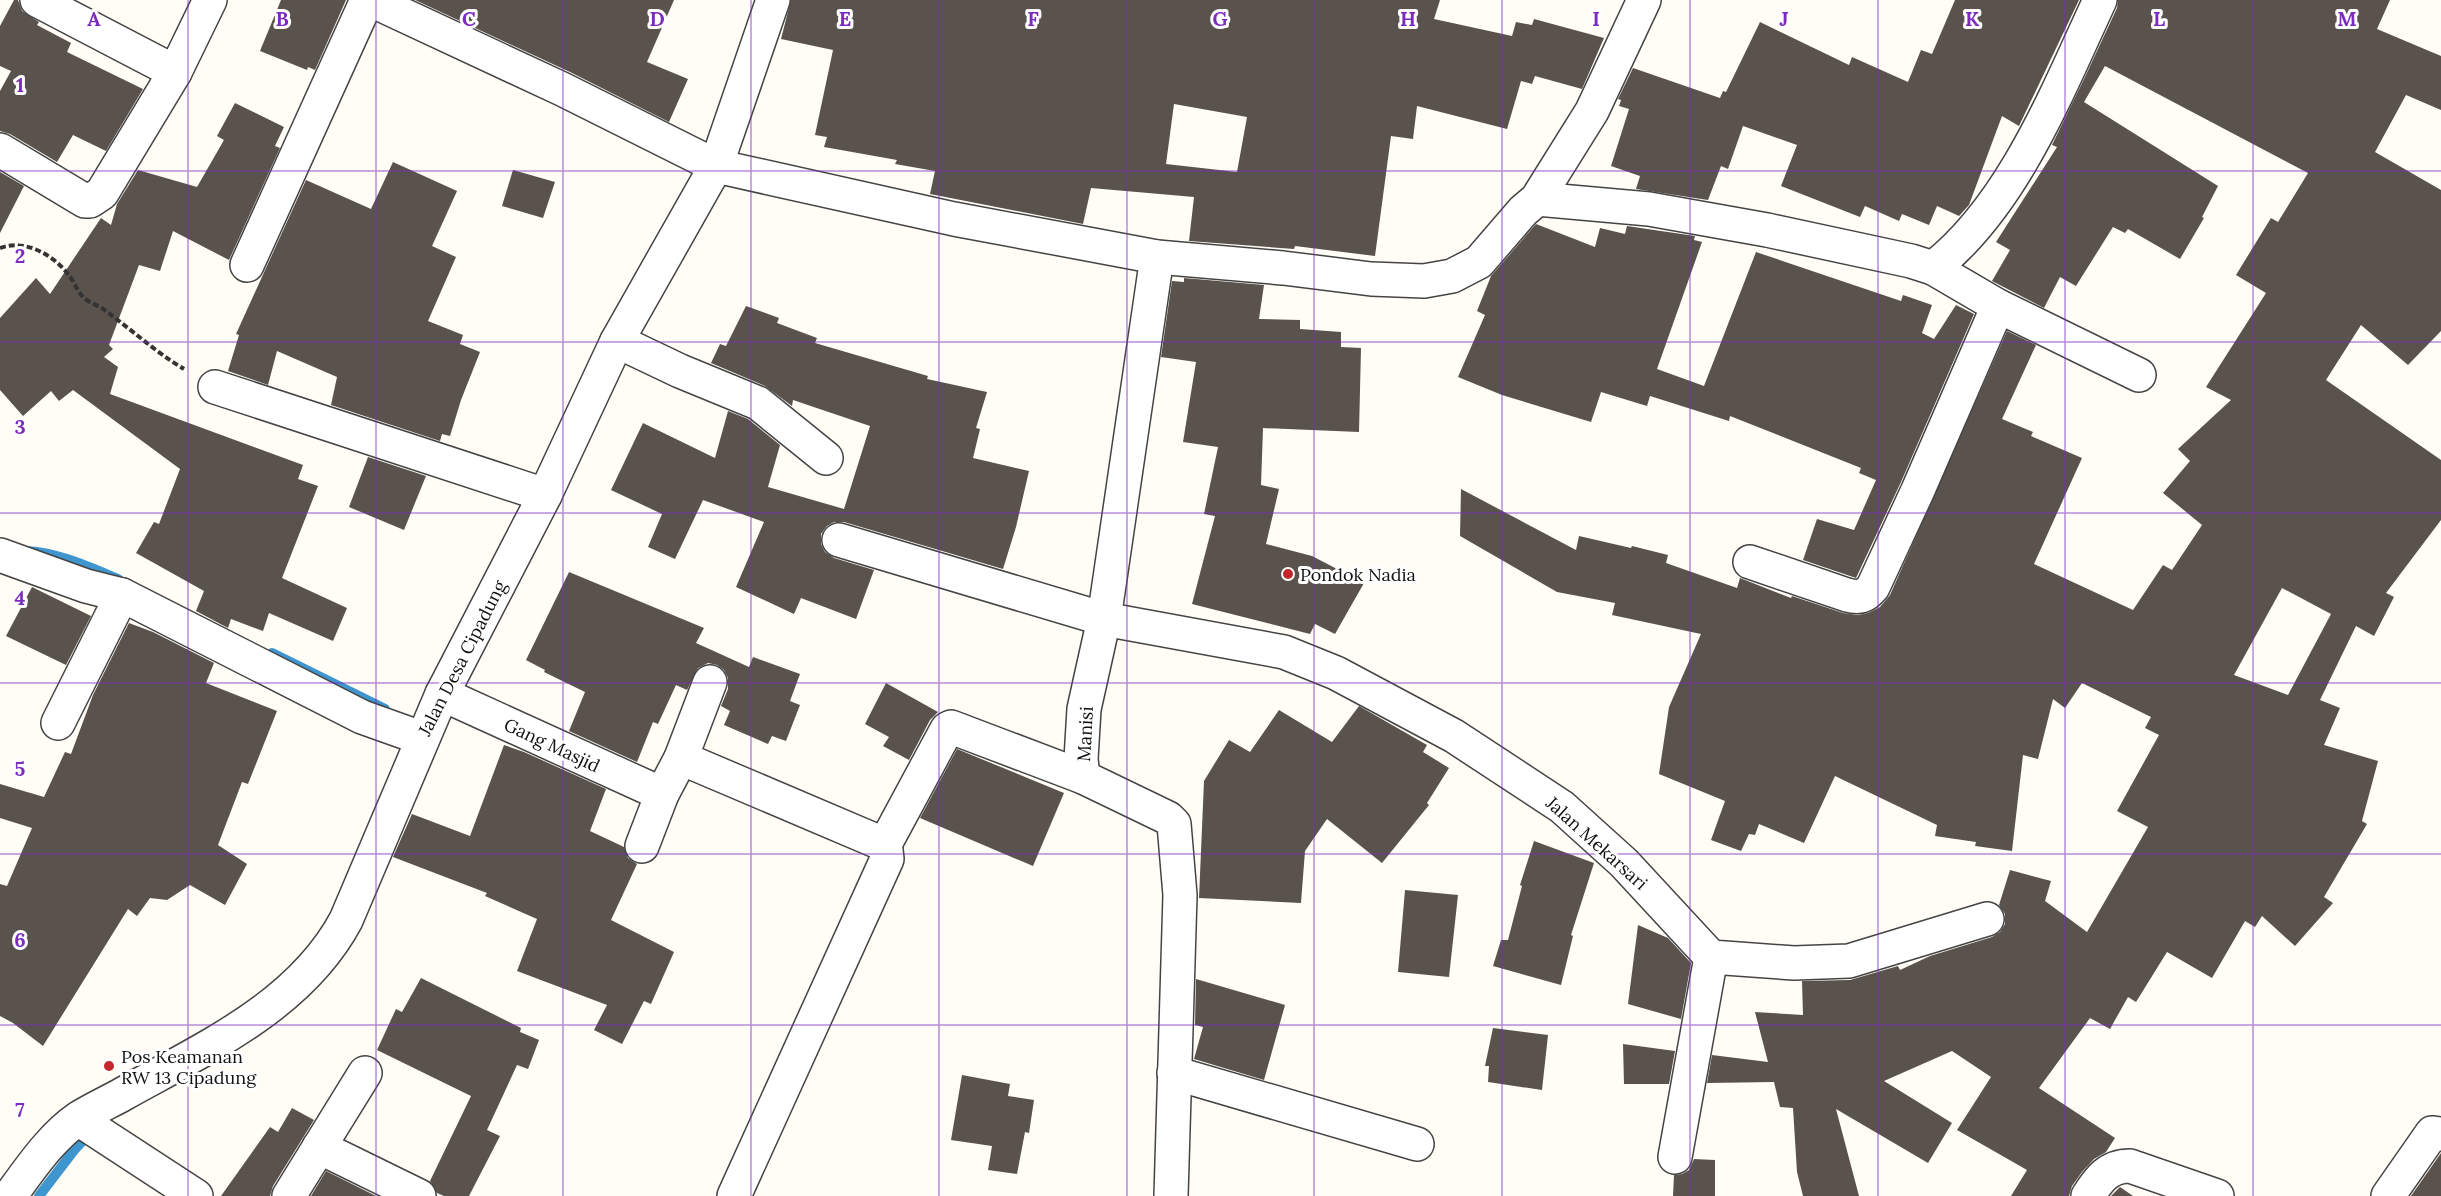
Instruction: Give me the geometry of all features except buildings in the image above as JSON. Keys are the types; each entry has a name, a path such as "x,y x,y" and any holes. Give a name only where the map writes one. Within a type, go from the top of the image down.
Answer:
{"street":[{"path":"37,0 175,72"},
{"path":"0,150 85,201 90,201 102,193 175,72 210,0"},
{"path":"247,265 369,0 562,89 716,166 954,219 1156,257 1283,268 1371,279 1424,281 1452,276 1479,262 1522,211 1537,199 1592,111 1644,0"},
{"name":"Jalan Desa Cipadung","path":"10,1196 41,1154 78,1119 185,1060 271,1006 316,965 334,943 346,920 442,694 545,495 617,341 716,166 773,0"},
{"path":"1933,268 1957,249 1993,205 2039,128 2100,0"},
{"path":"1537,199 1670,213 1767,230 1911,261 1933,268 1998,306 2139,375"},
{"name":"Manisi","path":"1156,257 1104,619 1084,709 1081,759 1083,777 1168,818 1174,824 1180,895 1171,1196"},
{"path":"1750,562 1847,595 1857,597 1866,595 1873,587 1918,490 1998,306"},
{"path":"617,341 680,371 758,403 825,458"},
{"path":"215,387 545,495"},
{"name":"Jalan Mekarsari","path":"839,540 1104,619 1284,652 1336,673 1454,736 1562,807 1624,863 1711,957"},
{"path":"0,555 86,586 122,595 362,717 422,738"},
{"path":"58,723 122,595"},
{"path":"642,846 662,794 681,758 710,682"},
{"name":"Gang Masjid","path":"442,694 662,794"},
{"path":"734,1196 887,858 884,846 947,729 951,727 1083,777"},
{"path":"681,758 884,846"},
{"path":"1675,1157 1711,957 1794,963 1849,961 1987,919"},
{"path":"289,1196 365,1073"},
{"path":"1174,1073 1417,1144"},
{"path":"78,1119 196,1196"},
{"path":"2388,1196 2420,1154 2425,1141 2432,1133 2441,1134"},
{"path":"319,1148 420,1196"},
{"path":"2088,1196 2101,1177 2112,1169 2130,1167 2217,1196"}],"path":[{"path":"0,248 8,245 24,245 51,256 68,273 84,298 103,309 125,328 173,362 215,387"}],"waterway":[{"path":"27,551 39,552 85,565 118,579"},
{"path":"272,653 385,709"},
{"path":"39,1196 87,1136"}],"place":[{"name":"Pondok Nadia","path":"1288,574"},
{"name":"Pos Keamanan RW 13 Cipadung","path":"109,1066"}]}
